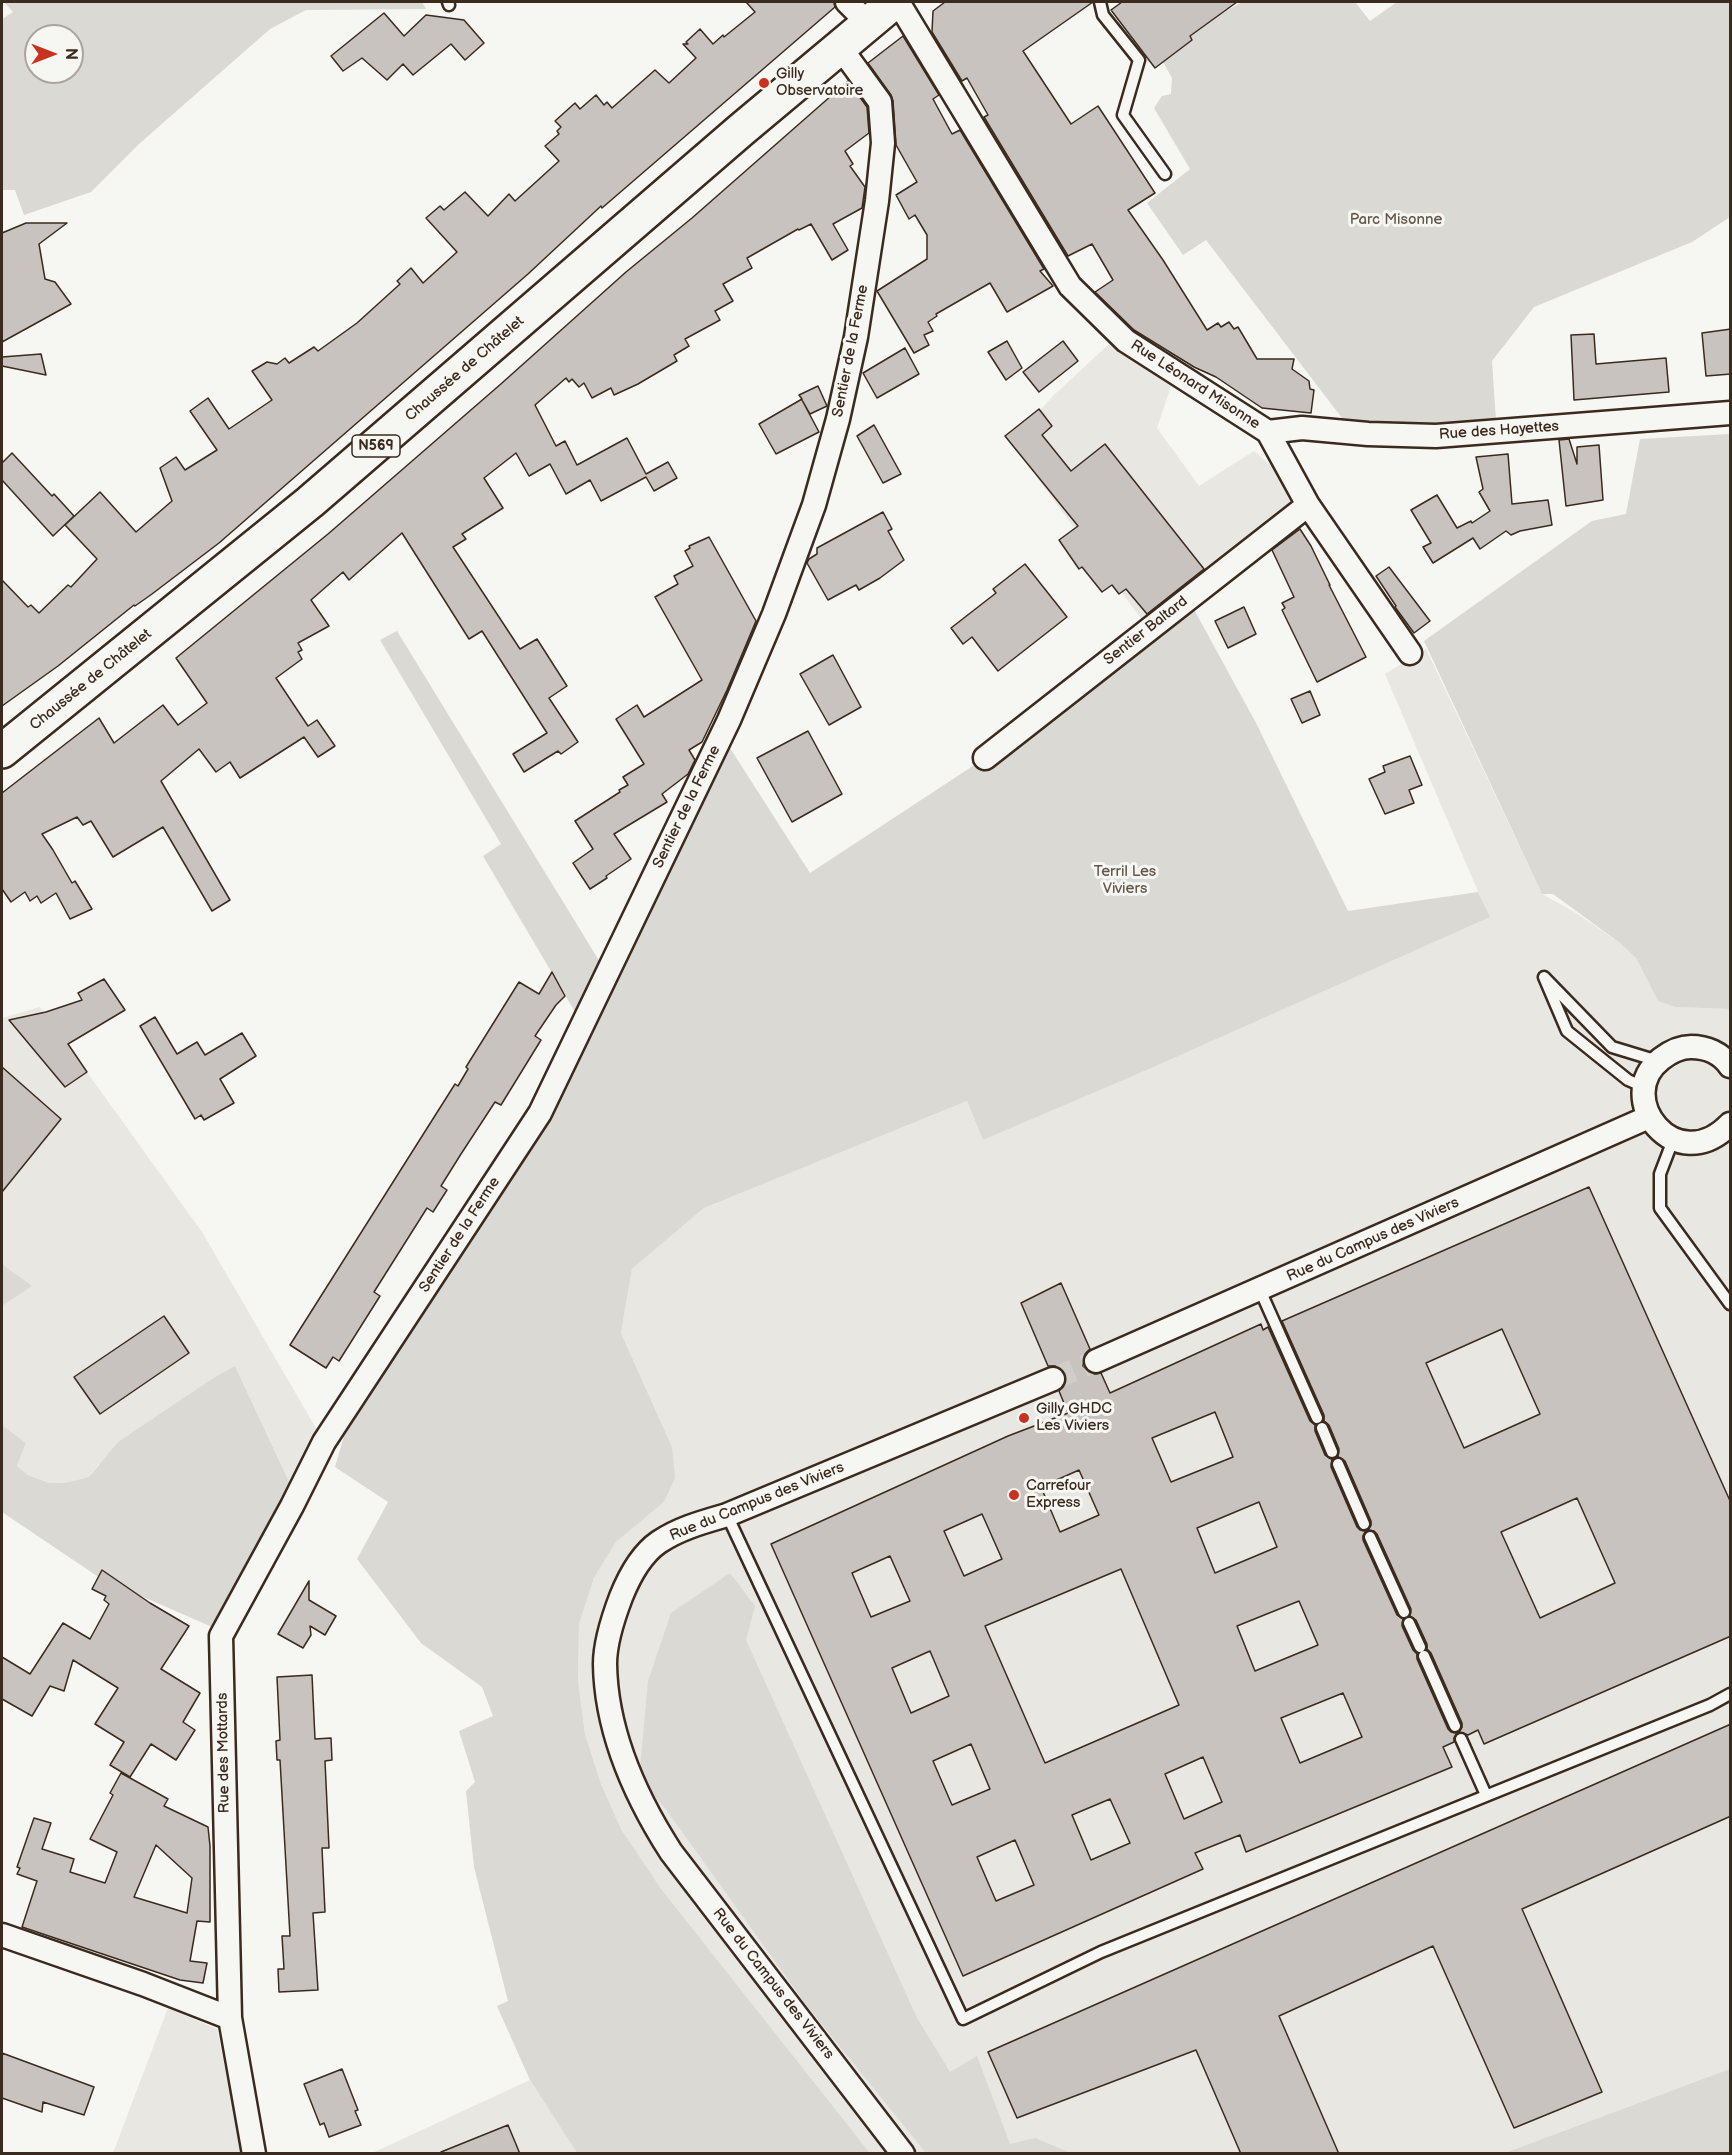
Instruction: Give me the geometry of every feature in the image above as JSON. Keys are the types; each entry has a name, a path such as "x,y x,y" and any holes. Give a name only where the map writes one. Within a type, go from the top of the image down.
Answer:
{"main road":[{"name":"Chaussée de Châtelet","path":"2,751 310,502 840,47 857,12 896,2"}],"street":[{"name":"Rue Léonard Misonne","path":"896,2 1070,286 1126,341 1268,432 1308,505 1410,653"},
{"name":"Sentier de la Ferme","path":"292,1506 324,1442 540,1113 729,720 774,614 814,505 838,420 856,337 877,201 883,143 880,102 840,47"},
{"name":"Rue des Hayettes","path":"1268,432 1302,428 1368,434 1436,436 1731,413"},
{"name":"Sentier Baltard","path":"986,758 1308,505"},
{"path":"1731,1066 1715,1052 1701,1047 1685,1047 1671,1052 1658,1061 1649,1073 1644,1088 1644,1103 1649,1117 1659,1131 1673,1140 1689,1143 1706,1142 1721,1134 1731,1124"},
{"name":"Rue du Campus des Viviers","path":"1096,1361 1649,1117"},
{"name":"Rue du Campus des Viviers","path":"903,2154 670,1852 650,1820 631,1779 608,1702 605,1662 612,1620 628,1579 642,1558 657,1543 683,1528 727,1515 1053,1379"},
{"name":"Rue des Mottards","path":"254,2154 230,2018 221,1636 292,1506"},
{"path":"2,1935 143,1984 230,2018"}],"lane":[{"path":"1100,2 1103,15 1139,60 1124,115 1165,174"},
{"path":"1644,1088 1628,1080 1567,1032 1544,976 1612,1047 1658,1061"},
{"path":"1673,1140 1660,1174 1660,1208 1731,1304"},
{"path":"1260,1290 1332,1452"},
{"path":"1338,1464 1364,1524"},
{"path":"727,1515 963,2019 1101,1952 1700,1709 1731,1694"},
{"path":"1370,1537 1404,1612"},
{"path":"1409,1623 1455,1726"},
{"path":"1461,1739 1486,1795"}],"shaded area":[{"path":"1109,344 1171,386 1157,428 1199,486 1254,451 1280,473 1294,499 1287,522 1145,624 1011,442 1054,395"},
{"path":"1426,649 1542,894 1576,913 1620,943 1636,958 1658,1001 1675,1007 1730,1009 1730,2153 870,2153 662,1890 621,1829 601,1784 585,1734 578,1681 579,1624 594,1578 616,1542 664,1502 672,1447 621,1333 632,1269 704,1208 967,1101 983,1140 1147,1070 1489,917 1385,674"},
{"path":"40,1007 202,1232 324,1442 291,1486 235,1366 98,1465 89,1477 64,1483 49,1483 28,1475 17,1466 26,1443 2,1425 2,1306 31,1286 2,1264 2,1018"},
{"path":"168,2008 217,2029 242,2153 113,2153"},
{"path":"530,2080 577,2153 370,2154"}],"green space":[{"path":"4,2 422,2 426,9 306,10 270,29 139,144 91,192 24,215 15,190 2,190 2,19 13,12"},
{"name":"Parc Misonne","path":"1242,2 1355,2 1370,21 1397,2 1730,2 1730,217 1692,242 1534,307 1492,361 1496,421 1489,426 1376,427 1342,418 1206,240 1183,255 1147,203 1190,169 1154,108 1162,96 1171,94 1172,78 1163,62 1192,40 1190,36 1197,30 1196,28"},
{"path":"1730,434 1730,1009 1675,1007 1658,1001 1636,958 1620,943 1553,894 1542,894 1424,641 1592,521 1626,514 1640,439"},
{"name":"Terril Les Viviers","path":"1191,604 1256,723 1348,911 1478,892 1490,917 1147,1070 983,1140 967,1101 704,1208 632,1269 621,1333 672,1447 675,1478 664,1502 616,1542 594,1578 579,1624 578,1681 585,1734 601,1784 621,1829 662,1890 870,2153 577,2153 530,2080 497,2006 508,2001 474,1867 466,1791 475,1782 459,1731 493,1716 482,1687 421,1643 357,1559 388,1502 335,1467 344,1436 556,1102 728,745 810,873 985,758"},
{"path":"397,631 603,967 578,1017 483,856 501,844 380,640"},
{"path":"2,1264 32,1286 2,1306"},
{"path":"235,1366 291,1486 212,1627 100,1578 2,1512 2,1425 26,1443 17,1466 28,1475 49,1483 64,1483 89,1477 118,1442"},
{"path":"730,1573 755,1606 746,1640 917,2018 950,2072 977,2056 1010,2144 1035,2138 1071,2153 926,2153 807,2006 665,1808 639,1779 648,1681 671,1613"},
{"path":"1730,2069 1730,2153 1505,2153"}],"building":[{"path":"746,2 834,2 835,7 602,208 601,206 528,274 219,543 2,706 2,580 28,607 31,605 39,613 68,585 71,587 97,559 65,525 100,492 136,532 172,501 160,468 176,457 185,470 217,450 190,411 208,398 229,429 272,400 252,371 267,362 277,364 285,358 289,363 314,347 318,351 357,323 400,284 397,281 411,268 423,283 457,252 426,218 440,206 444,210 465,192 488,216 509,194 515,201 559,161 545,146 559,134 557,131 561,127 555,121 575,103 580,109 596,95 604,105 607,102 612,108 655,70 669,83 696,58 683,44 688,44 686,42 700,29 713,44 723,35 724,37 755,12"},
{"path":"945,2 1093,2 1023,51 1071,124 1098,106 1155,193 1128,210 1207,330 1218,323 1221,327 1229,322 1234,329 1238,327 1257,359 1294,359 1292,369 1309,381 1310,389 1314,390 1311,413 1262,408 1216,377 1194,367 1134,330 1095,292 1113,280 1092,244 1068,256 984,117 988,115 967,78 962,81 932,32 933,11"},
{"path":"1122,2 1237,2 1190,36 1192,40 1155,68 1111,10"},
{"path":"384,13 404,36 426,15 464,20 484,43 465,60 451,44 413,75 403,64 387,80 362,58 343,71 331,56"},
{"path":"903,36 939,95 933,99 952,134 960,130 1044,269 1040,271 1053,286 1007,312 990,283 936,314 937,316 928,322 933,331 924,335 929,345 914,353 877,291 927,259 927,235 915,215 909,219 896,195 917,182 896,145 891,95 868,63"},
{"path":"848,81 867,107 869,133 845,151 853,164 850,166 865,187 862,208 833,224 848,250 832,260 811,224 798,229 747,258 752,268 723,284 733,301 715,311 720,320 685,339 689,346 674,355 677,361 614,395 611,388 592,398 584,383 579,387 572,379 569,382 566,378 535,405 556,446 565,441 577,465 627,438 646,474 668,462 677,478 654,491 646,477 601,501 590,480 566,494 550,464 529,476 516,453 484,478 503,508 462,534 466,539 453,547 520,649 537,639 567,686 549,698 578,742 561,754 558,751 524,772 513,754 547,733 482,631 469,639 402,533 349,580 343,572 311,600 329,626 298,643 302,650 298,652 302,659 276,678 308,726 317,720 335,746 318,757 304,737 240,778 230,762 216,772 199,749 161,781 230,900 212,911 163,827 113,857 91,821 83,825 77,817 42,834 72,883 75,881 92,909 70,919 56,893 41,903 37,896 30,901 25,892 11,902 2,889 2,793 99,718 114,743 163,705 178,725 207,703 176,658 328,534 626,272 692,218"},
{"path":"26,223 67,223 39,244 45,279 55,282 71,304 2,342 2,233"},
{"path":"1731,329 1731,374 1706,376 1702,333"},
{"path":"1594,334 1596,364 1666,358 1669,392 1574,400 1571,335"},
{"path":"1007,341 1022,368 1006,380 988,352"},
{"path":"1063,341 1078,361 1039,392 1023,372"},
{"path":"905,348 919,374 877,398 863,373"},
{"path":"41,354 46,375 2,366 2,357"},
{"path":"818,386 827,406 810,414 802,400 819,432 776,454 759,424 802,399 799,395"},
{"path":"1039,409 1052,426 1042,435 1071,471 1105,444 1204,569 1147,614 1126,589 1119,594 1112,585 1102,592 1082,567 1079,569 1059,540 1078,526 1005,436"},
{"path":"874,425 901,474 883,483 857,436"},
{"path":"1569,439 1577,464 1577,447 1599,445 1603,500 1566,506 1559,440"},
{"path":"12,453 74,516 53,536 2,480 2,463"},
{"path":"1508,454 1512,504 1548,500 1552,525 1511,535 1506,531 1480,549 1473,538 1433,563 1423,547 1431,543 1411,510 1437,495 1457,528 1471,521 1472,523 1490,511 1479,492 1483,489 1476,457"},
{"path":"883,512 892,529 888,531 904,560 859,590 856,585 828,600 807,563 809,559 817,554 817,548"},
{"path":"1300,529 1311,546 1366,657 1317,682 1282,610 1285,608 1282,603 1294,597 1272,550"},
{"path":"709,537 756,621 702,742 689,750 695,760 688,774 662,794 667,802 614,834 631,859 590,889 573,863 593,849 575,821 620,792 619,790 628,785 623,777 644,764 616,719 637,705 644,717 702,680 655,597 678,584 674,576 693,566 685,551 690,548 689,546"},
{"path":"1025,564 1067,617 998,671 972,637 963,644 951,628 996,593 993,589"},
{"path":"1389,567 1430,621 1414,633 1376,576"},
{"path":"1244,607 1256,634 1228,648 1215,621"},
{"path":"833,655 861,707 829,725 800,674"},
{"path":"1310,691 1320,715 1302,723 1291,699"},
{"path":"808,731 842,794 792,822 757,758"},
{"path":"1410,756 1422,785 1409,790 1414,803 1385,814 1369,779 1385,772 1383,766"},
{"path":"552,972 565,996 535,1036 541,1040 501,1105 495,1102 461,1154 441,1186 447,1190 433,1212 427,1208 374,1292 380,1296 339,1361 333,1357 326,1368 290,1345 455,1084 458,1086 468,1069 466,1067 519,982 539,994"},
{"path":"104,979 125,1010 68,1044 87,1072 65,1087 9,1020 46,1012 82,1000 78,993"},
{"path":"155,1017 177,1054 197,1042 205,1055 242,1033 256,1056 220,1079 234,1103 204,1120 201,1115 195,1119 140,1026"},
{"path":"2,1067 61,1119 2,1192"},
{"path":"1589,1187 1731,1503 1731,1636 1484,1744 1478,1730 1468,1735 1459,1732 1462,1723 1416,1620 1410,1616 1411,1609 1377,1534 1368,1530 1371,1521 1345,1461 1338,1457 1339,1449 1329,1425 1324,1421 1324,1415 1282,1321","holes":["1502,1329 1540,1414 1464,1448 1426,1363","1577,1498 1615,1583 1540,1618 1501,1532"]},
{"path":"1061,1283 1090,1349 1085,1354 1083,1366 1089,1372 1101,1373 1110,1393 1261,1324 1263,1330 1268,1327 1310,1421 1315,1425 1315,1431 1325,1455 1332,1459 1331,1467 1357,1527 1366,1531 1363,1540 1397,1615 1403,1619 1402,1626 1417,1654 1417,1659 1448,1729 1457,1733 1454,1742 1443,1747 1452,1767 1246,1852 1240,1835 1195,1853 1203,1869 963,1976 771,1544 1008,1436 1068,1413 1059,1391 1066,1381 1065,1373 1061,1368 1048,1366 1021,1303","holes":["1215,1412 1233,1457 1171,1482 1152,1438","1079,1470 1099,1515 1060,1532 1041,1487","1259,1502 1277,1547 1215,1573 1197,1528","982,1514 1002,1559 964,1576 944,1531","890,1556 910,1601 871,1617 852,1573","1121,1569 1179,1705 1045,1763 985,1626","1299,1601 1318,1645 1255,1671 1237,1626","930,1651 949,1696 911,1713 892,1668","1343,1693 1362,1737 1300,1763 1281,1718","971,1744 990,1789 952,1805 933,1761","1203,1757 1222,1802 1184,1819 1165,1774","1110,1799 1130,1843 1091,1860 1072,1815","1015,1840 1034,1885 996,1901 977,1857"]},
{"path":"164,1316 189,1353 100,1414 74,1377"},
{"path":"102,1570 189,1626 161,1669 200,1693 183,1722 195,1730 176,1760 151,1744 130,1777 110,1765 124,1742 95,1724 118,1688 73,1660 64,1691 50,1686 32,1716 2,1699 2,1657 30,1674 63,1623 90,1639 109,1604 104,1600 106,1596 92,1589"},
{"path":"309,1581 309,1600 336,1616 325,1635 310,1626 311,1635 303,1648 278,1634"},
{"path":"312,1675 315,1739 331,1738 332,1760 325,1761 329,1848 322,1848 325,1912 313,1913 318,1990 279,1992 278,1969 284,1969 282,1936 290,1936 280,1760 277,1760 276,1741 280,1740 277,1677"},
{"path":"1731,1724 1731,1816 1522,1909 1602,2092 1514,2128 1433,1946 1279,2016 1339,2154 1241,2154 1196,2050 1017,2118 988,2052"},
{"path":"121,1773 168,1799 164,1806 208,1827 210,1922 197,1921 190,1961 207,1963 203,1983 180,1980 22,1927 37,1881 17,1874 20,1868 17,1867 34,1818 51,1823 42,1849 74,1859 70,1872 105,1883 117,1852 90,1839 113,1795 110,1793","holes":["156,1845 192,1878 187,1913 134,1897"]},
{"path":"2,2053 94,2087 84,2115 43,2102 42,2112 2,2098"},
{"path":"342,2069 358,2110 355,2111 361,2125 329,2137 324,2123 320,2125 304,2084"},
{"path":"508,2125 520,2154 441,2154 441,2152"}],"tunnel":[{"path":"1053,1379 1096,1361"}],"place":[{"name":"Gilly Observatoire","path":"764,83"},
{"name":"Gilly GHDC Les Viviers","path":"1024,1418"},
{"name":"Carrefour Express","path":"1014,1495"}]}
